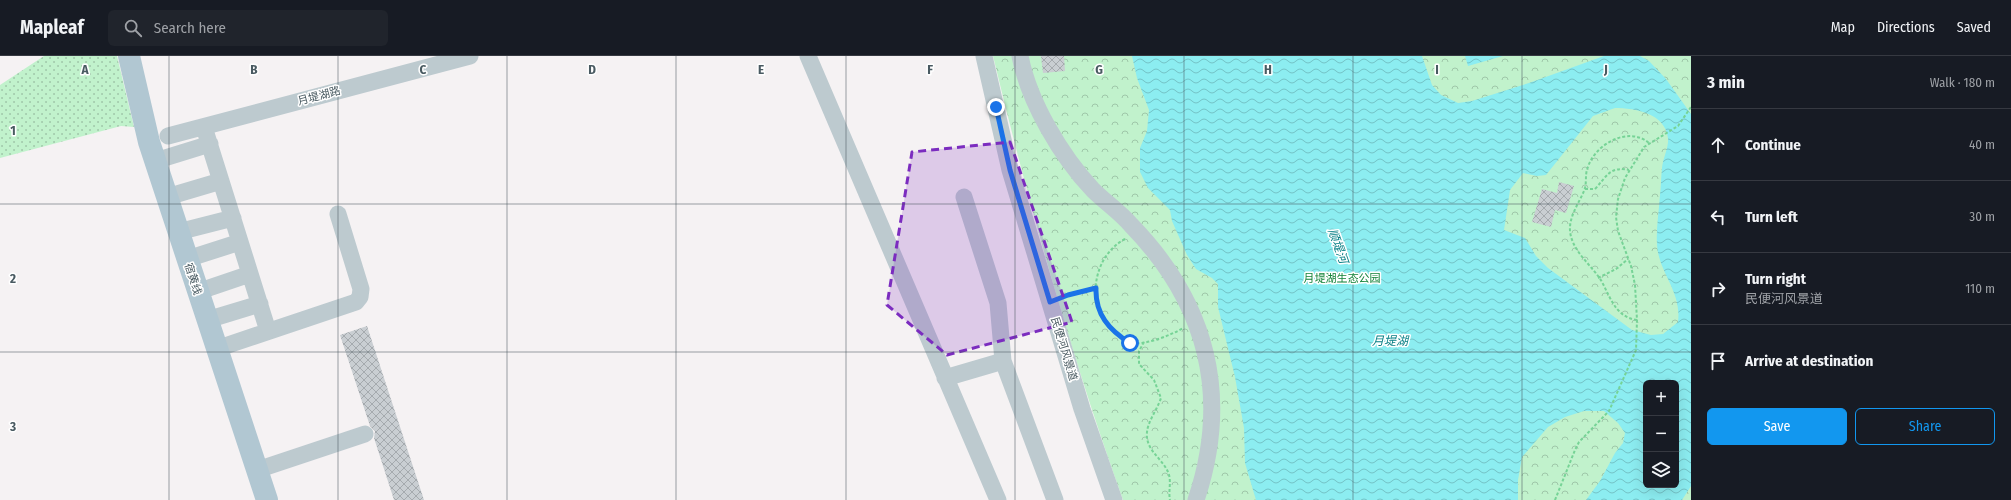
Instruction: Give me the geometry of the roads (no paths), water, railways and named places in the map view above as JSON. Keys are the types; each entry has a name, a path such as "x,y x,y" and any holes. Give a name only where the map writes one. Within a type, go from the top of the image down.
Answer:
{"main road":[{"name":"宿黄线","path":"129,56 155,161 206,320 267,500"}],"street":[{"name":"月堤湖路","path":"168,136 470,56"},
{"path":"808,56 998,500"},
{"name":"民便河风景道","path":"984,56 1010,170 1082,409 1114,500"},
{"path":"1020,56 1037,106 1058,143 1093,190 1139,233 1170,272 1190,306 1196,321 1208,364 1213,412 1210,450 1196,500"},
{"path":"204,127 268,331"},
{"path":"155,161 210,144"},
{"path":"167,197 221,181"},
{"path":"964,197 998,303 1003,361 1055,500"},
{"path":"216,349 356,302 360,297 361,289 338,214"},
{"path":"178,232 233,218"},
{"path":"187,259 240,242"},
{"path":"197,292 250,274"},
{"path":"206,320 260,304"},
{"path":"945,378 1003,361"},
{"path":"257,470 365,434"}],"water":[{"name":"月堤湖","path":"1132,56 1422,56 1432,85 1441,95 1458,103 1472,101 1529,83 1604,56 1640,56 1649,61 1666,79 1691,114 1691,486 1682,500 1586,500 1600,481 1615,453 1623,443 1625,433 1618,423 1604,411 1584,411 1565,417 1548,427 1522,457 1518,480 1518,500 1256,500 1245,463 1244,428 1235,377 1218,307 1218,284 1212,278 1196,269 1187,255 1172,221 1170,210 1148,188 1140,172 1140,148 1147,131 1149,110 1137,78","holes":["1615,108 1640,111 1655,118 1666,130 1668,138 1668,145 1662,168 1657,244 1661,264 1677,301 1678,322 1663,334 1651,335 1632,330 1548,268 1536,256 1525,238 1504,230 1510,190 1523,173 1537,176 1546,175 1593,116"]},
{"path":"1465,56 1503,56 1468,66"}],"water label":[{"name":"顺堤河","path":"1338,246"}],"park label":[{"name":"月堤湖生态公园","path":"1342,278"}]}
